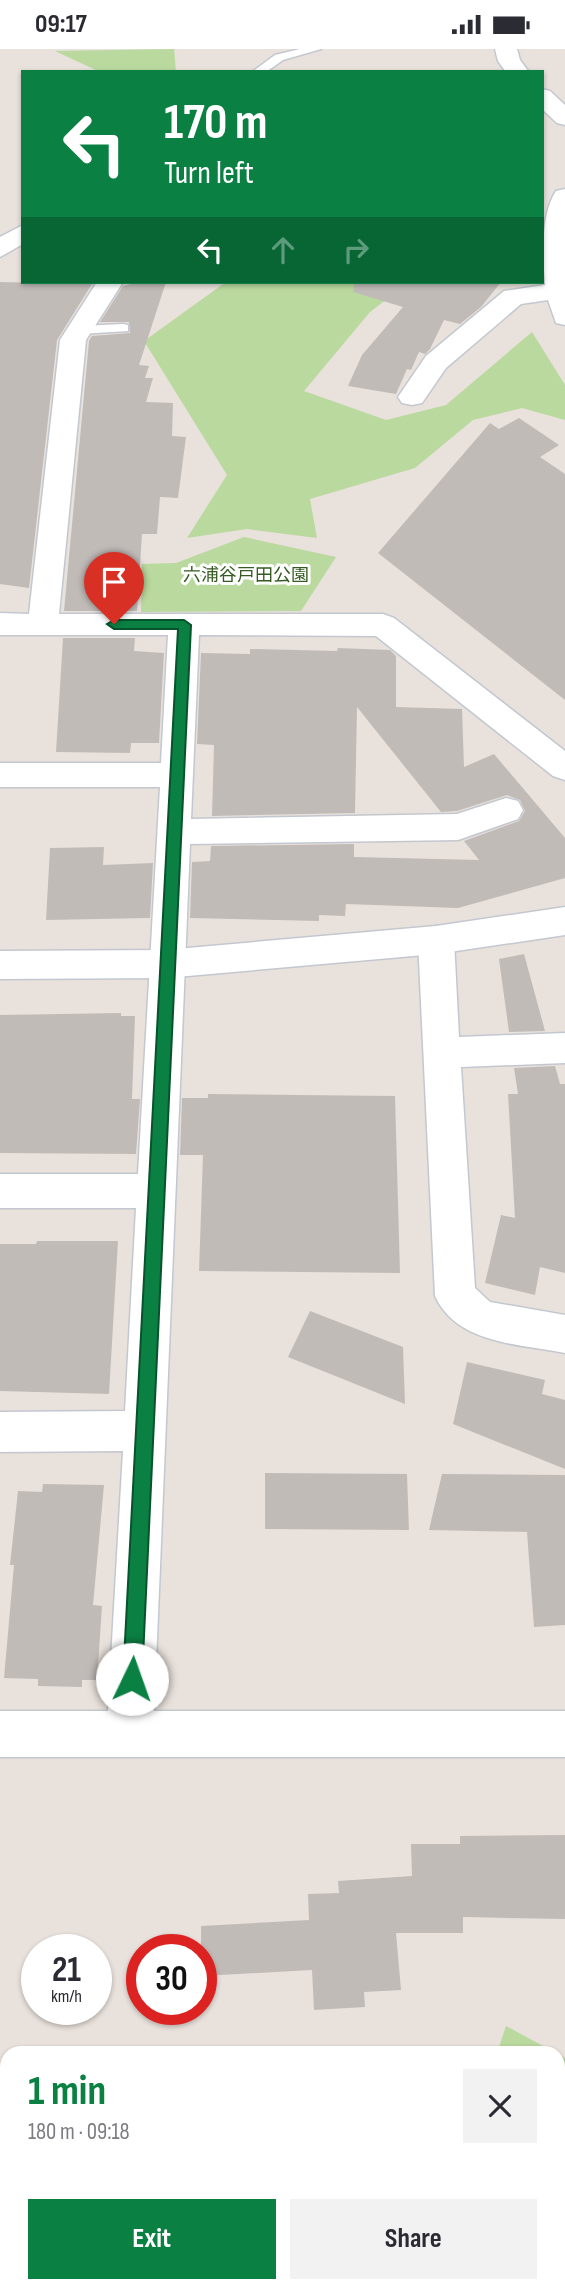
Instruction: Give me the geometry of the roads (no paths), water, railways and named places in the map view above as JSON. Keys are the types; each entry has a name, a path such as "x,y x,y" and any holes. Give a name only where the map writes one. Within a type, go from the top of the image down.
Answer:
{"street":[{"path":"506,49 509,61 516,70"},
{"path":"544,98 565,118"},
{"path":"565,196 557,219 559,251 555,284 565,317"},
{"path":"0,249 21,233"},
{"path":"43,624 73,340 109,284"},
{"path":"412,397 436,362 513,297 558,291"},
{"path":"0,624 383,625 565,768"},
{"path":"130,1734 165,964 184,625"},
{"path":"0,775 176,775"},
{"path":"173,832 458,827 506,810"},
{"path":"0,965 165,964 436,940 565,921"},
{"path":"436,940 455,1296 480,1318 565,1334"},
{"path":"442,1053 565,1048"},
{"path":"0,1191 156,1191"},
{"path":"0,1432 145,1431"},
{"path":"0,1734 565,1734"}],"lane":[{"path":"261,70 279,57 315,49"},
{"path":"80,330 123,328"}],"park label":[{"name":"六浦谷戸田公園","path":"246,575"}]}
